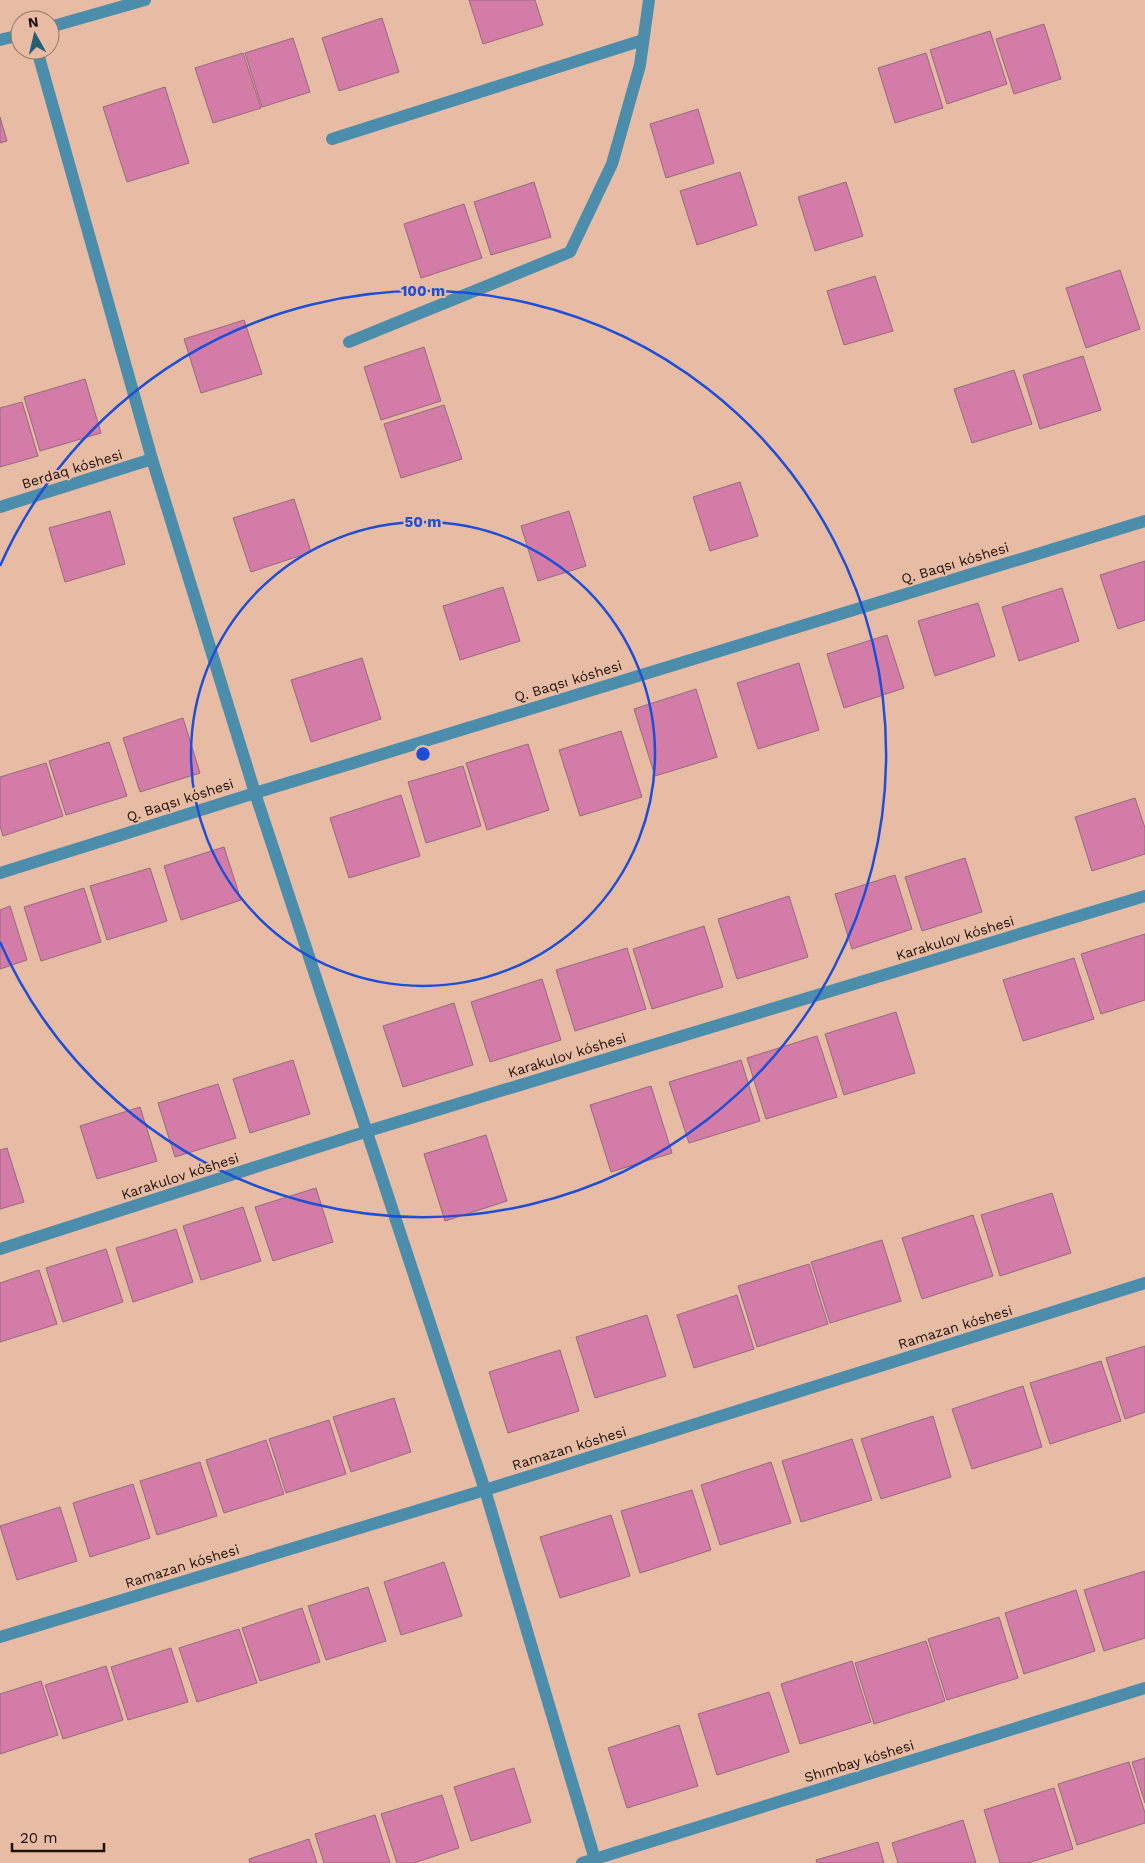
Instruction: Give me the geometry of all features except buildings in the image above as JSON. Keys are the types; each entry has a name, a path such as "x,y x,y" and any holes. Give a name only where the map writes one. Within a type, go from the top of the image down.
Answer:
{"street":[{"path":"60,23 145,0"},
{"path":"349,342 570,252 612,164 640,65 649,0"},
{"path":"332,139 644,40"},
{"path":"40,60 152,459 255,792 486,1490 596,1861"},
{"name":"Berdaq kóshesi","path":"0,507 152,459"},
{"name":"Q. Baqsı kóshesi","path":"0,873 255,792 1145,521"},
{"name":"Karakulov kóshesi","path":"0,1249 368,1132 1145,896"},
{"name":"Ramazan kóshesi","path":"0,1637 486,1490 1145,1283"},
{"name":"Shımbay kóshesi","path":"582,1863 596,1861 1145,1688"}]}
